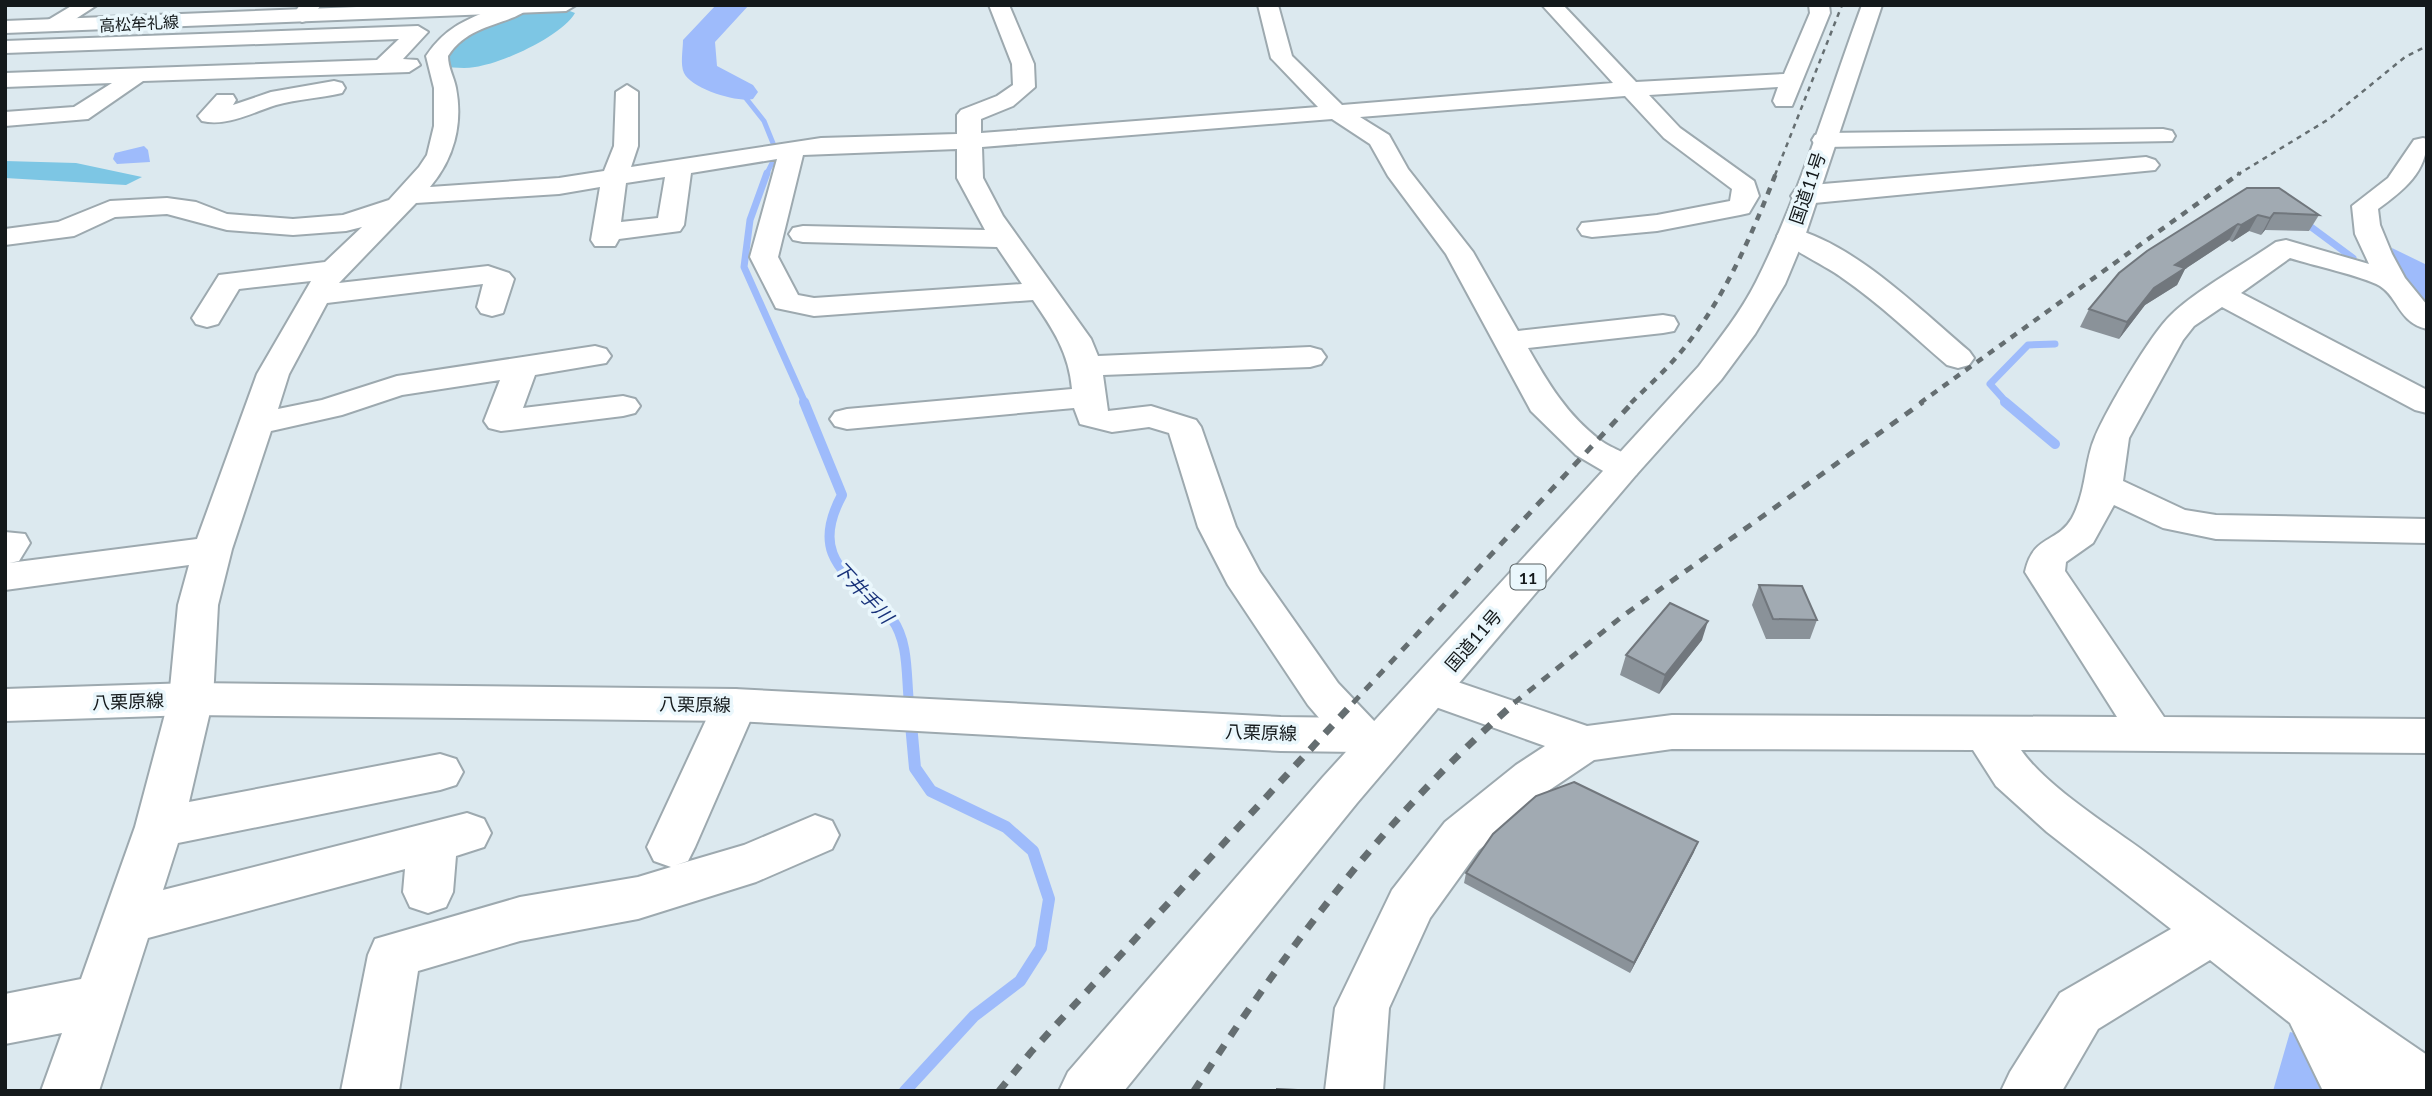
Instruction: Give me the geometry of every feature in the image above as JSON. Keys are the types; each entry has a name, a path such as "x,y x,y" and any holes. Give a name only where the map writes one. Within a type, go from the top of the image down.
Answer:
{"main road":[{"path":"50,27 87,5"},
{"name":"高松牟礼線","path":"5,27 118,25 306,10 566,5"},
{"path":"999,5 1023,64 1024,87 1005,101 968,115 970,178 1005,239 1075,339 1087,381 1092,417 1112,422 1151,416 1184,427 1217,527 1242,576 1323,694 1372,737"},
{"path":"1268,5 1282,58 1336,112 1380,140 1397,171 1458,252 1543,404 1588,448 1623,467"},
{"path":"1552,5 1672,133 1745,186 1746,196 1740,207 1657,223 1592,229"},
{"path":"5,237 64,230 110,209 167,206 187,208 206,218 227,222 293,228 346,223 403,201 614,178 788,148 970,141 1629,89 1788,91 1820,13 1819,5"},
{"name":"国道11号","path":"1087,1091 1372,737 1431,689 1623,467 1710,373 1744,327 1770,284 1791,236 1872,5"},
{"path":"69,1091 159,827 191,699 198,605 213,549 273,374 325,283 430,171 439,155 446,126 446,88 439,69 438,56 446,42 467,27 517,7"},
{"path":"30,80 118,25"},
{"path":"5,47 418,32 383,66"},
{"path":"5,80 383,66 439,69"},
{"path":"225,100 210,116 243,110 293,94 439,69"},
{"path":"5,119 80,114 138,75"},
{"path":"627,92 626,146 614,178 606,236 670,225 680,167"},
{"path":"1824,140 2163,136"},
{"path":"2423,145 2397,183 2365,206 2364,214 2373,242 2391,279 2412,308 2427,320"},
{"path":"788,148 764,257 787,302 814,307 1042,292"},
{"path":"1804,196 1823,192 2146,165"},
{"path":"803,234 1005,239"},
{"path":"1791,236 1808,242 1830,258 1958,358"},
{"path":"2151,734 2045,572 2048,557 2080,534 2104,486 2112,438 2169,337 2183,320 2286,247 2391,279"},
{"path":"207,318 229,281 325,283 488,275 499,279 492,307"},
{"path":"2220,294 2418,392"},
{"path":"1508,341 1663,324"},
{"path":"257,424 330,408 397,386 595,356"},
{"path":"847,419 1087,381 1310,357"},
{"path":"522,365 501,421 623,406"},
{"path":"2104,486 2176,520 2216,527 2427,531"},
{"path":"7,557 213,549"},
{"path":"1431,689 1454,700 1552,728 1583,744"},
{"name":"八栗原線","path":"5,705 191,699 734,705 1372,737"},
{"path":"671,847 734,705"},
{"path":"1354,1091 1362,1009 1410,905 1462,836 1532,778 1583,744 1672,732 1721,731 1987,735 2427,736"},
{"path":"1987,735 2012,773 2064,818 2310,1006 2427,1089"},
{"path":"159,827 440,772"},
{"path":"370,1091 394,955 520,919 638,898 755,862 815,835"},
{"path":"127,921 450,838 428,892"},
{"path":"2030,1091 2079,1011 2213,931"},
{"path":"5,1019 100,1000"},
{"path":"2310,1006 2353,1091"}],"shaded area":[{"path":"562,8 575,13 558,31 530,48 486,65 467,68 442,67 450,41 510,14"},
{"path":"144,146 148,150 150,162 117,164 113,159 115,153"},
{"path":"5,161 76,163 142,177 126,185 5,178"},
{"path":"2392,248 2427,265 2427,304 2395,266"},
{"path":"2290,1032 2310,1037 2332,1091 2273,1091"}],"building":[{"path":"2247,188 2279,188 2319,215 2274,213 2270,218 2258,215 2241,225 2238,224 2175,265 2185,268 2154,288 2127,322 2089,309 2119,273 2147,251"},
{"path":"1759,585 1802,586 1817,620 1773,619"},
{"path":"1670,603 1708,621 1665,675 1626,655"},
{"path":"1574,782 1698,842 1634,963 1466,873 1493,834 1536,796"},
{"path":"1277,1089 1318,1091 1277,1091"}],"waterway":[{"name":"下井手川","path":"734,5 699,40 700,71 741,92"},
{"name":"下井手川","path":"741,92 764,121 777,153 767,173"},
{"name":"下井手川","path":"767,173 750,220 744,267 805,403"},
{"path":"2303,221 2353,258"},
{"path":"2007,403 1990,384 2028,345 2055,344"},
{"name":"下井手川","path":"804,402 842,495 830,528 833,554 847,576 888,614 897,628 906,660 909,703"},
{"path":"2005,402 2055,444"},
{"name":"下井手川","path":"905,1091 974,1016 1020,981 1041,948 1049,899 1033,851 1006,827 931,791 915,768 909,702"}],"railway":[{"path":"1775,175 1842,5"},
{"path":"2238,174 2329,119 2405,57 2427,46"},
{"path":"1631,403 1680,353 1710,312 1757,221 1776,173"},
{"path":"1920,403 2238,174"},
{"path":"1353,703 1633,402"},
{"path":"1514,703 1624,615 1923,402"},
{"path":"999,1091 1031,1052 1354,702"},
{"path":"1194,1091 1265,986 1342,885 1424,790 1516,702"}]}
